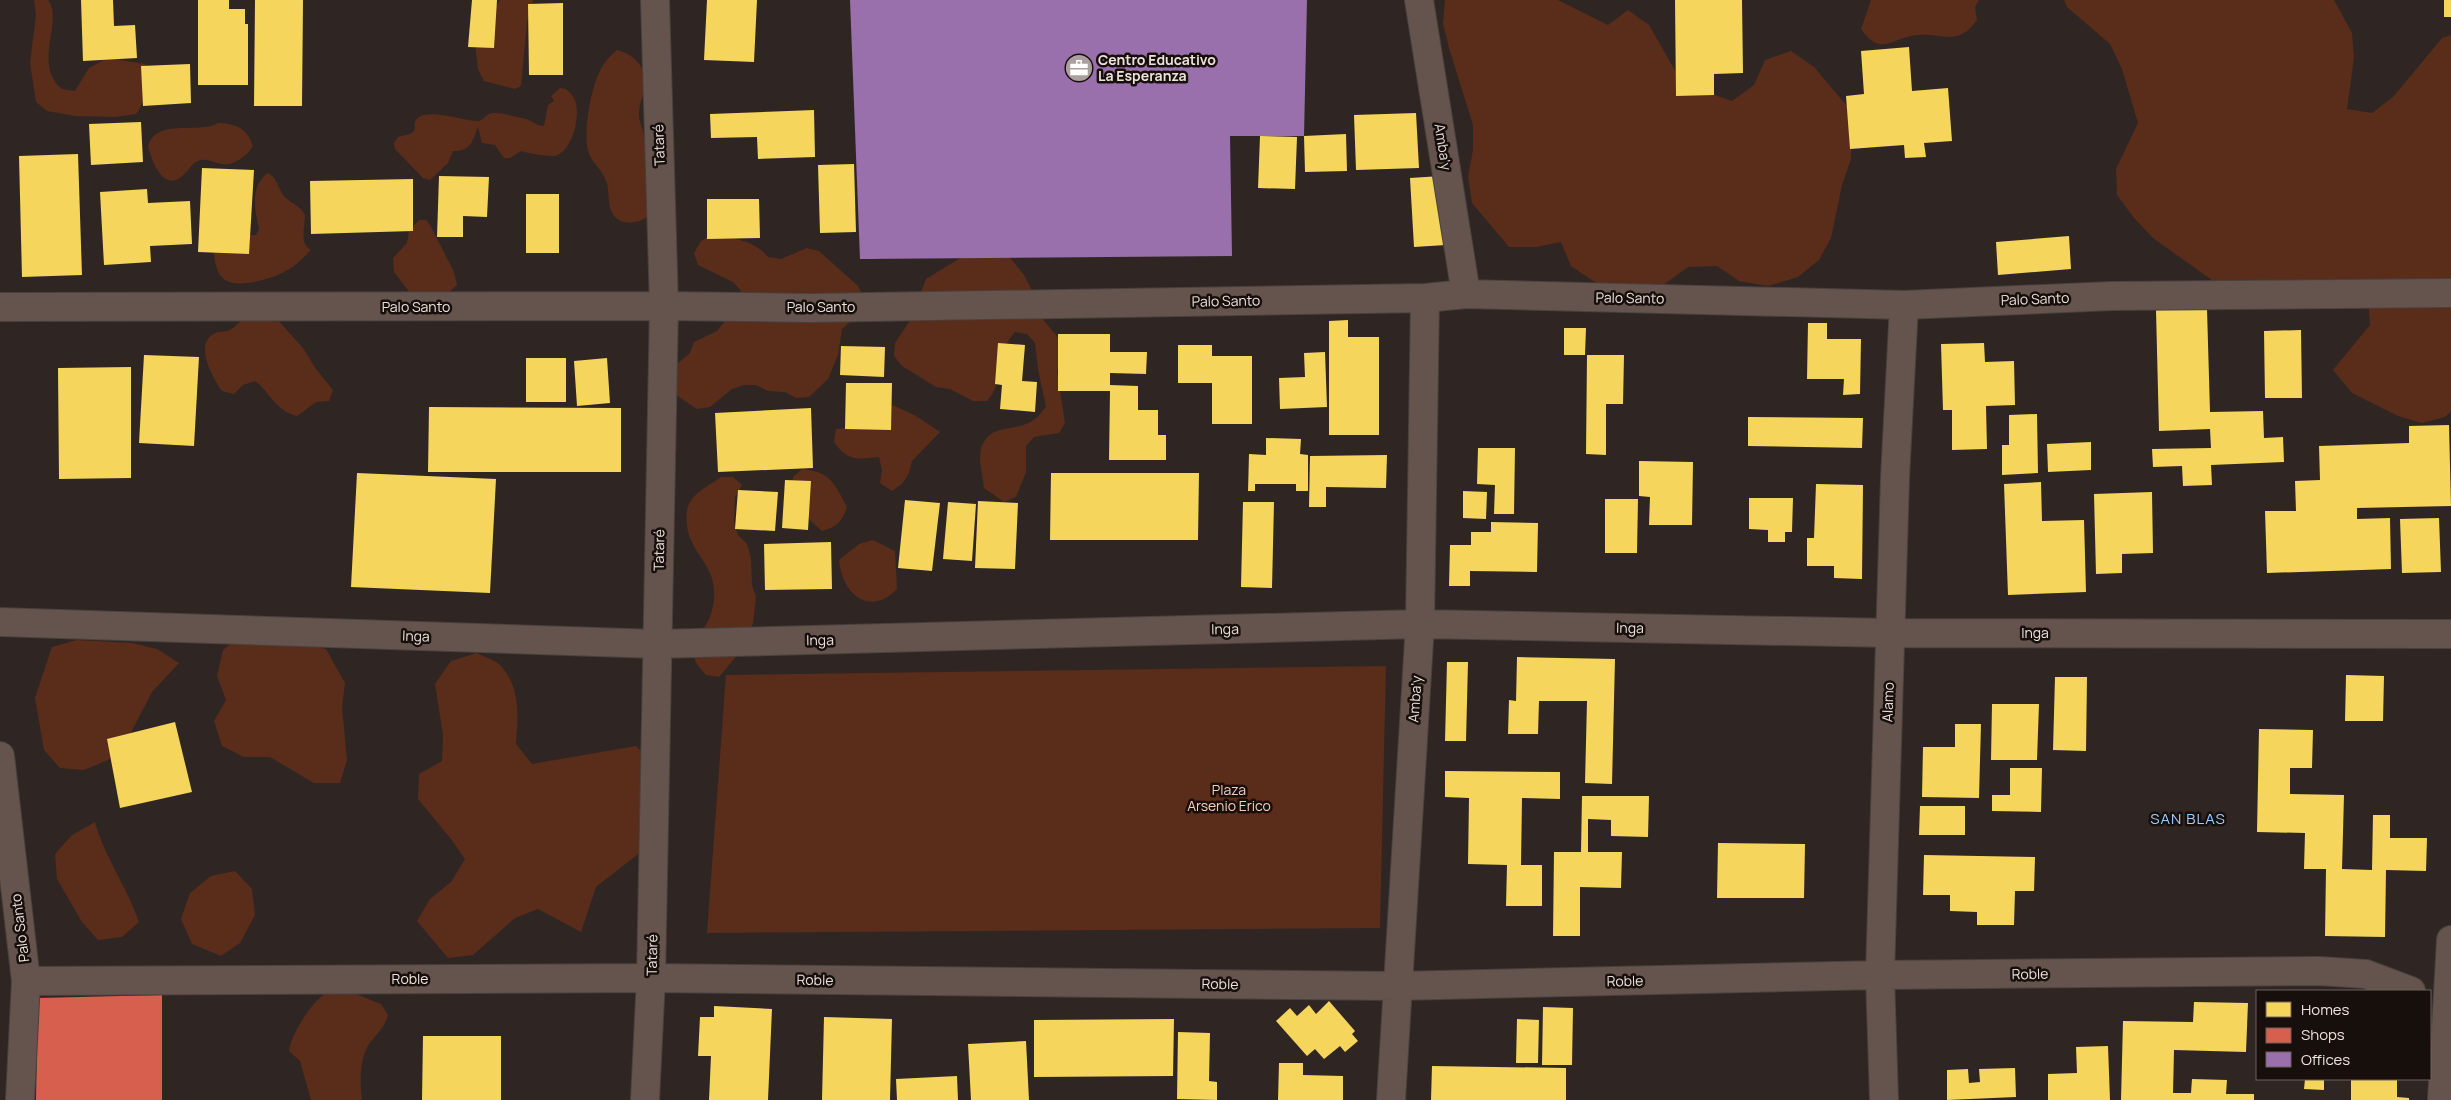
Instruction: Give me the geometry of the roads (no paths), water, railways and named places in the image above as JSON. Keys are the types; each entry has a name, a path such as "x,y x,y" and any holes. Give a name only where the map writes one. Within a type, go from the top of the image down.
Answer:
{"street":[{"name":"Tataré","path":"645,1100 651,978 664,306 656,0"},
{"name":"Amba'y","path":"1419,0 1466,294"},
{"name":"Palo Santo","path":"0,307 664,306 810,308 1425,298 1466,294 1904,305 2112,296 2451,293"},
{"name":"Amba'y","path":"1391,1100 1420,624 1425,298"},
{"name":"Alamo","path":"1884,1100 1880,975 1890,633 1904,305"},
{"name":"Inga","path":"0,622 657,644 1420,624 1890,633 2451,634"},
{"name":"Palo Santo","path":"0,756 26,981 20,1100"},
{"path":"2442,1100 2442,1018 2451,940"},
{"name":"Roble","path":"26,981 651,978 1397,986 1880,975 2319,971 2366,974 2408,990"}],"place":[{"name":"Centro Educativo La Esperanza","path":"1079,68"}],"district":[{"name":"SAN BLAS","path":"2188,819"}],"park label":[{"name":"Plaza Arsenio Erico","path":"1229,798"}]}
